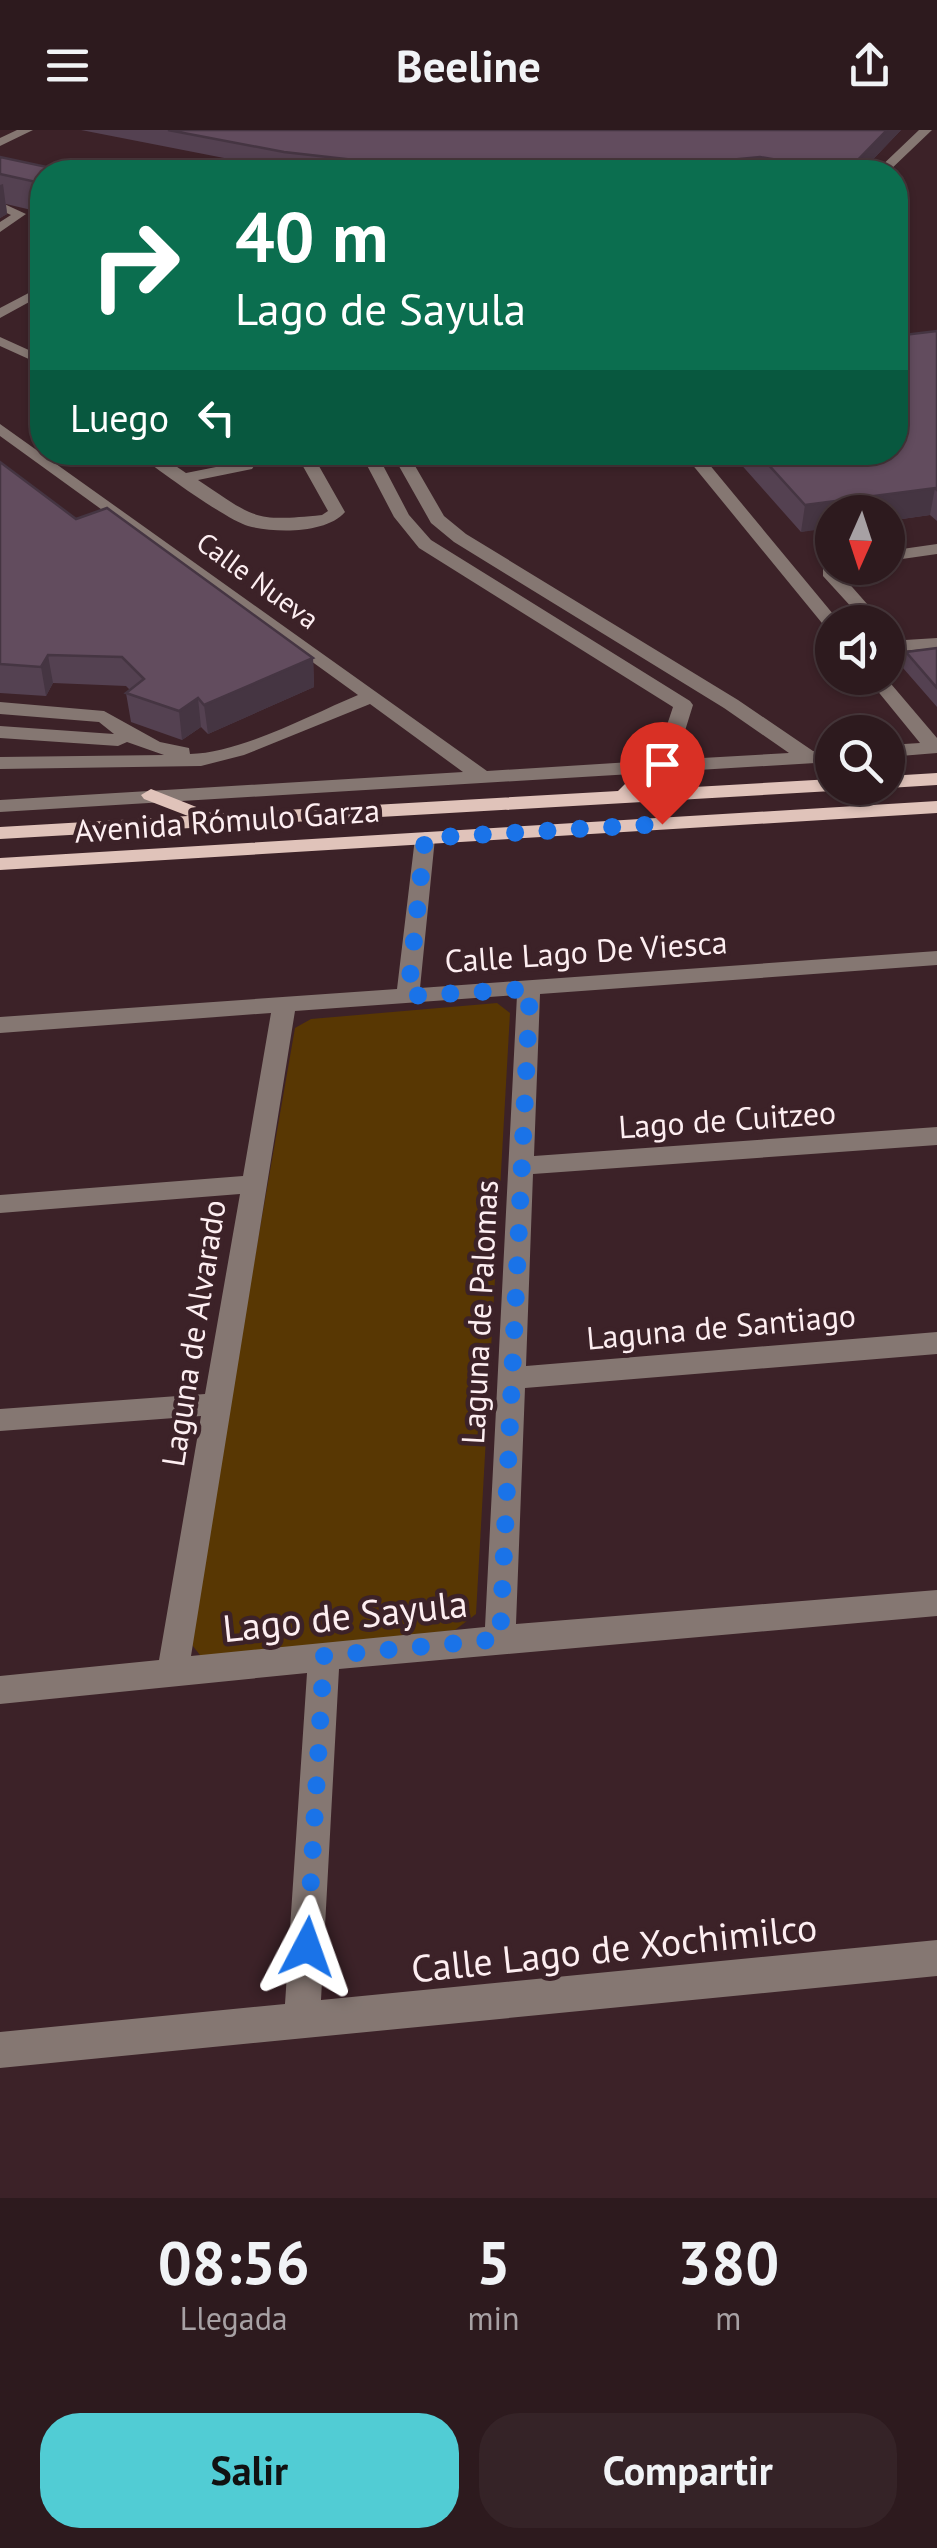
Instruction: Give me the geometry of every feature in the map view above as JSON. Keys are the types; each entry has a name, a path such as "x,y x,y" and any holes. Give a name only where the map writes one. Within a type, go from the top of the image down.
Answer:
{"main road":[{"path":"624,797 653,767"},
{"path":"905,781 937,779"},
{"name":"Avenida Rómulo Garza","path":"0,833 815,786"},
{"path":"151,795 213,819"},
{"name":"Avenida Rómulo Garza","path":"0,864 937,807"}],"street":[{"path":"4,137 28,130"},
{"path":"895,160 926,130"},
{"path":"0,206 20,214 0,228"},
{"path":"0,314 30,297"},
{"path":"0,340 30,355"},
{"name":"Calle Nueva","path":"0,429 30,450"},
{"name":"Calle Nueva","path":"50,465 484,777"},
{"path":"164,465 258,524 327,520 337,512 311,465"},
{"path":"184,478 245,465"},
{"path":"375,465 402,517 425,544 683,705"},
{"path":"406,465 437,519 460,538 714,694 810,758"},
{"path":"701,465 816,605"},
{"path":"425,544 460,538"},
{"path":"905,554 937,549"},
{"path":"845,585 861,605"},
{"path":"905,646 937,643"},
{"path":"683,705 714,694"},
{"path":"891,695 936,747"},
{"path":"0,763 185,762 237,751 373,696"},
{"path":"653,767 674,734 683,705"},
{"path":"0,708 94,715 113,721 122,737"},
{"path":"0,732 122,737 166,750 237,751"},
{"path":"97,760 122,737"},
{"path":"905,750 936,747"},
{"path":"0,806 815,758"},
{"path":"408,996 425,838"},
{"name":"Calle Lago De Viesca","path":"0,1025 937,958"},
{"name":"Laguna de Palomas","path":"500,1639 530,989"},
{"name":"Laguna de Alvarado","path":"173,1672 284,1006"},
{"name":"Lago de Cuitzeo","path":"521,1166 937,1136"},
{"path":"0,1204 253,1184"},
{"name":"Laguna de Santiago","path":"510,1378 937,1343"},
{"path":"0,1420 216,1404"},
{"name":"Lago de Sayula","path":"0,1690 500,1639 937,1603"},
{"path":"302,2020 324,1656"},
{"name":"Calle Lago de Xochimilco","path":"0,2050 937,1958"}],"shaded area":[{"path":"497,1003 510,1013 476,1614 455,1630 204,1660 188,1640 295,1028 311,1019"}],"building":[{"path":"168,130 887,130 858,160 354,160 284,152"},
{"path":"0,157 30,163 30,181 0,174"},
{"path":"937,331 937,490 815,495 815,504 805,505 769,465 908,465 908,334"},
{"path":"0,462 76,519 107,508 313,658 204,705 198,698 179,711 126,693 144,679 122,657 48,655 41,667 0,664"},
{"path":"937,648 937,688 906,652"}],"route":[{"path":"307,1947 324,1656 500,1639 530,989 408,996 425,838 662,824"}]}
